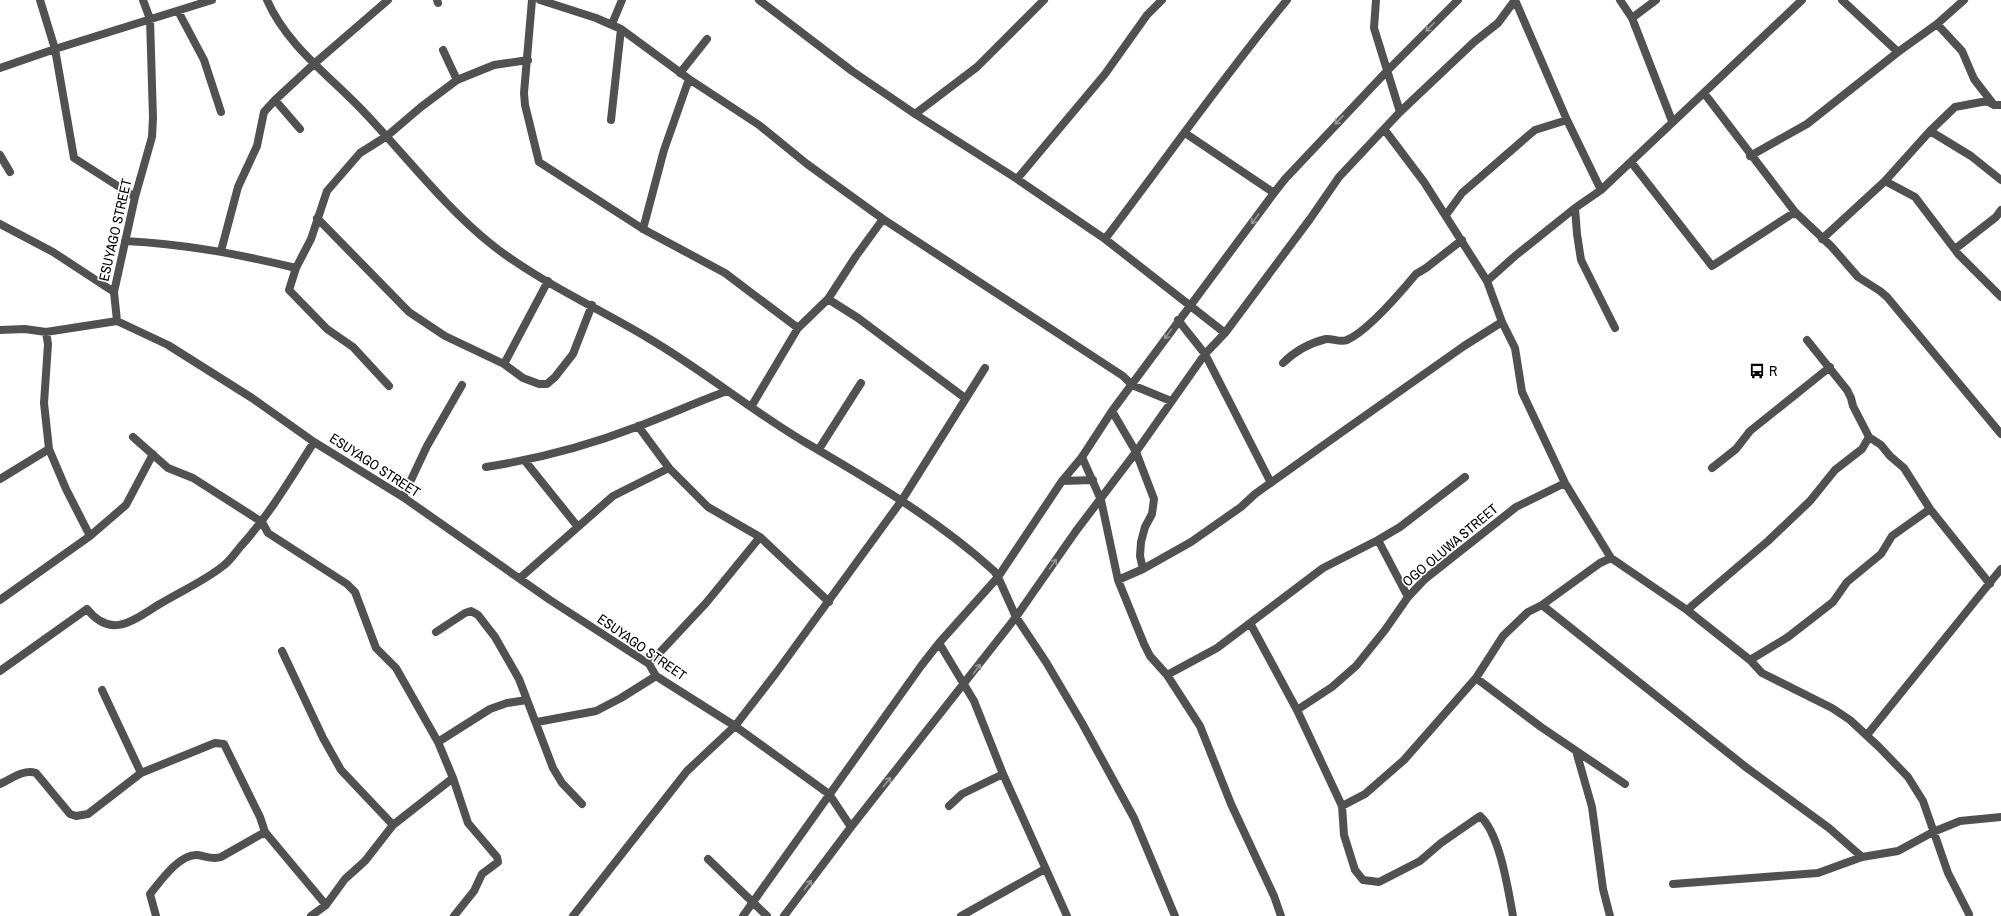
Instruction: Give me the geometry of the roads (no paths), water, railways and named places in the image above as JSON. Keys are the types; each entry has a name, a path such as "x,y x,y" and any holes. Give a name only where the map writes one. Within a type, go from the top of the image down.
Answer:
{"street":[{"path":"40,0 54,49 74,158 135,197"},
{"name":"ESUYAGO STREET","path":"143,0 150,19 153,118 152,137 135,197 114,292 118,320 168,345 252,398 314,442 403,497 520,578 649,664 656,676 735,726 829,794 851,827"},
{"path":"0,68 54,49 212,0"},
{"path":"266,0 275,19 289,38 387,136 459,214 490,244 548,281 651,339 751,407 902,500 942,529 987,565 998,577 1016,617 1070,703 1134,818 1175,916"},
{"path":"221,251 238,187 258,146 264,112 314,63 388,0"},
{"path":"532,0 528,60 525,79 525,105 539,162 643,229 725,273 798,328"},
{"path":"540,0 612,24 621,29 680,73 759,125 807,164 883,219 1040,320 1123,376 1132,385 1171,402"},
{"path":"612,24 622,0"},
{"path":"759,0 852,71 914,114 1017,179 1105,239 1183,298 1190,306 1226,333"},
{"path":"914,114 977,67 1044,0"},
{"path":"1017,179 1105,74 1147,15 1162,0"},
{"path":"1105,239 1185,134 1238,60 1288,0"},
{"path":"1376,0 1374,28 1400,112"},
{"path":"743,916 829,794 939,643 998,577 1062,481 1082,456 1112,411 1178,320 1274,193 1285,179 1387,71 1458,0"},
{"path":"784,916 851,827 965,684 1016,617 1076,531 1136,452 1205,354 1226,333 1310,219 1329,189 1400,112 1474,42 1498,24 1515,0"},
{"path":"1515,0 1566,120 1601,190"},
{"path":"1620,0 1632,18 1672,121"},
{"path":"1632,18 1656,0"},
{"path":"1487,281 1515,256 1601,190 1672,121 1704,93 1802,0"},
{"path":"1842,0 1898,52"},
{"path":"1750,156 1800,129 1898,52 1937,24 1964,0"},
{"path":"178,11 204,60 221,112"},
{"path":"1937,24 1962,51 1974,79 1998,105"},
{"path":"611,120 621,29"},
{"path":"680,73 706,39"},
{"path":"443,50 458,80"},
{"path":"390,386 353,347 327,329 289,290 296,268 311,239 317,218 328,191 339,176 360,153 387,136 421,107 458,80 494,65 528,60"},
{"path":"643,229 664,150 689,79"},
{"path":"1704,93 1750,156 1795,212 1831,246 1858,277 1887,297 2001,434"},
{"path":"275,100 300,129"},
{"path":"1822,239 1885,181 1930,131 1955,107 1987,100 1998,105"},
{"path":"1446,215 1462,193 1529,135 1536,130 1566,120"},
{"path":"1384,129 1424,182 1487,281 1502,322 1515,348 1522,392 1565,483 1611,558 1687,610 1750,660 1762,673 1832,708 1850,720 1867,735 1908,777 1923,801 1953,886 1968,915"},
{"path":"1930,131 1971,156 2001,180"},
{"path":"1185,134 1274,193"},
{"path":"0,155 10,172"},
{"path":"1631,162 1712,266 1795,212"},
{"path":"1885,181 1915,197 1943,236 1959,255 2001,297"},
{"path":"1576,208 1576,234 1581,260 1615,328"},
{"path":"1955,249 1996,217 2001,210"},
{"path":"317,218 409,312 445,336 504,364 523,378 539,384 547,384 555,377 573,354 592,305"},
{"path":"751,407 798,328 828,298 883,219"},
{"path":"0,224 53,252 114,292"},
{"path":"1283,363 1289,357 1309,344 1326,339 1346,340 1364,329 1416,274 1462,240"},
{"path":"125,241 175,244 221,251 296,268"},
{"path":"504,364 548,281"},
{"path":"828,298 858,318 965,398"},
{"path":"0,330 46,332 118,320"},
{"path":"1178,320 1205,354 1271,483"},
{"path":"1118,580 1143,569 1191,542 1242,507 1255,494 1464,346 1502,322"},
{"path":"46,332 48,344 44,403 49,450 66,489 90,536"},
{"path":"1807,340 1847,390 1852,406 1869,437 1881,445 1904,468 1930,509 1990,584"},
{"path":"1712,468 1736,448 1750,431 1830,367"},
{"path":"573,916 688,771 735,726 829,602 902,500 985,368"},
{"path":"818,449 861,383"},
{"path":"403,497 427,446 462,385"},
{"path":"486,467 525,461 638,426 727,391"},
{"path":"1112,411 1136,452 1154,499 1152,514 1145,527 1141,542 1140,556 1143,569"},
{"path":"638,426 670,468 708,507 760,537 829,602"},
{"path":"133,437 168,468 193,478 262,522 268,533 352,587 376,648 396,668 438,742 453,778 468,823 497,857 498,862 482,874 474,891 454,916"},
{"path":"1687,610 1768,541 1810,501 1835,470 1862,449 1869,437"},
{"path":"0,671 87,609 96,620 104,624 124,625 187,587 201,582 224,565 262,522 314,442"},
{"path":"1862,449 1881,445"},
{"path":"0,479 49,450"},
{"path":"0,600 90,536 126,505 153,454"},
{"path":"1082,456 1094,480 1101,500 1118,580 1144,644 1150,656 1167,675 1200,726 1231,804 1274,896 1281,916"},
{"path":"525,461 578,526"},
{"path":"520,578 613,496 670,468"},
{"path":"1167,675 1217,648 1311,575 1400,527 1465,477"},
{"path":"1062,481 1094,480"},
{"name":"OGO OLUWA STREET","path":"1297,710 1332,687 1356,666 1385,630 1408,597 1447,561 1508,513 1522,504 1565,483"},
{"path":"1750,660 1788,637 1833,602 1847,582 1881,554 1892,536 1930,509"},
{"path":"649,664 706,603 760,537"},
{"path":"1378,540 1408,597"},
{"path":"1342,806 1365,794 1404,760 1476,678 1503,636 1528,612 1542,605 1600,563 1611,558"},
{"path":"1867,735 2001,569"},
{"path":"1542,605 1747,768 1829,828 1862,857"},
{"path":"436,632 464,613 471,611 478,615 495,637 519,679 537,722 539,733 555,772 562,783 582,804"},
{"path":"1250,623 1297,710 1342,806 1344,835 1355,870 1363,880 1378,882 1420,861 1441,843 1480,816 1488,823 1498,847 1511,915"},
{"path":"939,643 965,684 1003,774 1067,916"},
{"path":"282,651 323,738 341,770 393,825"},
{"path":"537,722 596,711 621,698 656,676"},
{"path":"1476,678 1576,752 1625,784"},
{"path":"102,690 141,773"},
{"path":"438,742 490,709 507,703 527,700"},
{"path":"0,784 21,774 30,772 36,773 70,814 82,816 88,814 141,773 215,744 224,744 260,817 265,832 326,905"},
{"path":"1576,752 1592,807 1603,889 1610,916"},
{"path":"948,806 962,794 1003,774"},
{"path":"311,916 326,905 345,879 365,861 393,825 453,778"},
{"path":"1673,884 1818,873 1862,857 1898,851 1933,832 1960,821 2001,817"},
{"path":"156,916 150,894 175,864 196,855 215,859 221,857 265,832"},
{"path":"708,859 752,904 767,916"},
{"path":"961,916 1046,869"}],"place":[{"name":"R","path":"1757,371"}]}
